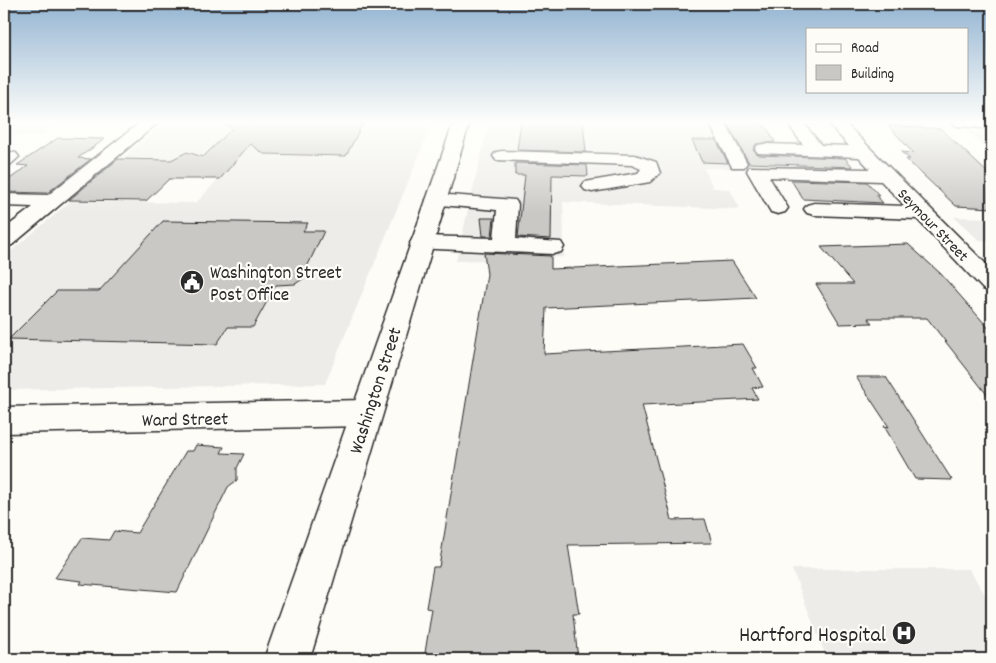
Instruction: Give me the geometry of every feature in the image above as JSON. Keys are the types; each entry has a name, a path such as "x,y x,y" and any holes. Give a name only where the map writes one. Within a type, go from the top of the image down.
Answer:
{"street":[{"path":"4,240 113,152"},
{"name":"Washington Street","path":"287,659 452,152"},
{"path":"732,152 738,163"},
{"name":"Seymour Street","path":"864,152 992,284"},
{"path":"502,156 636,160 649,166 651,173 643,178 592,186"},
{"path":"778,208 756,171 886,175"},
{"path":"4,200 52,201"},
{"path":"436,200 467,223 504,246 553,247"},
{"path":"422,243 508,204 504,246"},
{"path":"814,209 923,213"},
{"name":"Ward Street","path":"4,420 366,413"}],"shaded area":[{"path":"129,152 420,152 325,384 4,390 4,257 71,201 196,203 235,161 121,159"},
{"path":"482,152 748,152 758,169 704,168 713,188 730,189 740,209 563,202 564,257 456,261"},
{"path":"954,217 992,218 992,241 979,240"},
{"name":"Hartford Hospital","path":"792,569 969,569 992,606 992,659 827,659"}],"building":[{"path":"37,152 87,152 78,158 91,159 47,193 4,192 4,183 28,166 17,165"},
{"path":"187,152 203,157 208,152 243,152 220,179 169,179 146,201 69,200 118,159 171,160"},
{"path":"261,152 348,152 346,156 264,154"},
{"path":"697,152 722,152 728,163 702,162"},
{"path":"743,152 755,152 758,155 845,158 853,167 749,163"},
{"path":"901,152 965,152 992,177 992,208 956,206"},
{"path":"515,163 587,165 588,176 552,175 551,239 518,237 525,175 515,175"},
{"path":"791,180 867,182 879,195 876,195 883,203 803,199"},
{"path":"481,218 494,218 492,236 483,236"},
{"name":"Washington Street Post Office","path":"163,221 308,223 303,231 324,231 307,267 309,275 295,284 276,285 253,327 228,327 217,344 9,339 57,291 99,291"},
{"path":"908,244 941,274 992,332 992,401 927,318 868,318 872,323 840,324 816,284 853,284 821,247"},
{"path":"484,253 551,256 551,269 732,261 756,298 546,308 544,354 743,344 757,368 753,368 763,387 752,388 758,399 642,405 672,520 705,519 712,543 568,545 579,614 573,614 578,659 424,659 432,609 426,608 433,567 439,567 487,274"},
{"path":"856,377 886,377 952,480 915,479 884,426 889,427"},
{"path":"196,445 224,447 221,453 244,454 237,468 237,480 228,487 177,592 80,584 82,581 55,578 82,538 109,540 114,531 137,533 186,451 193,451"}],"place":[{"name":"Washington Street Post Office","path":"192,282"},
{"name":"Hartford Hospital","path":"904,633"}]}
